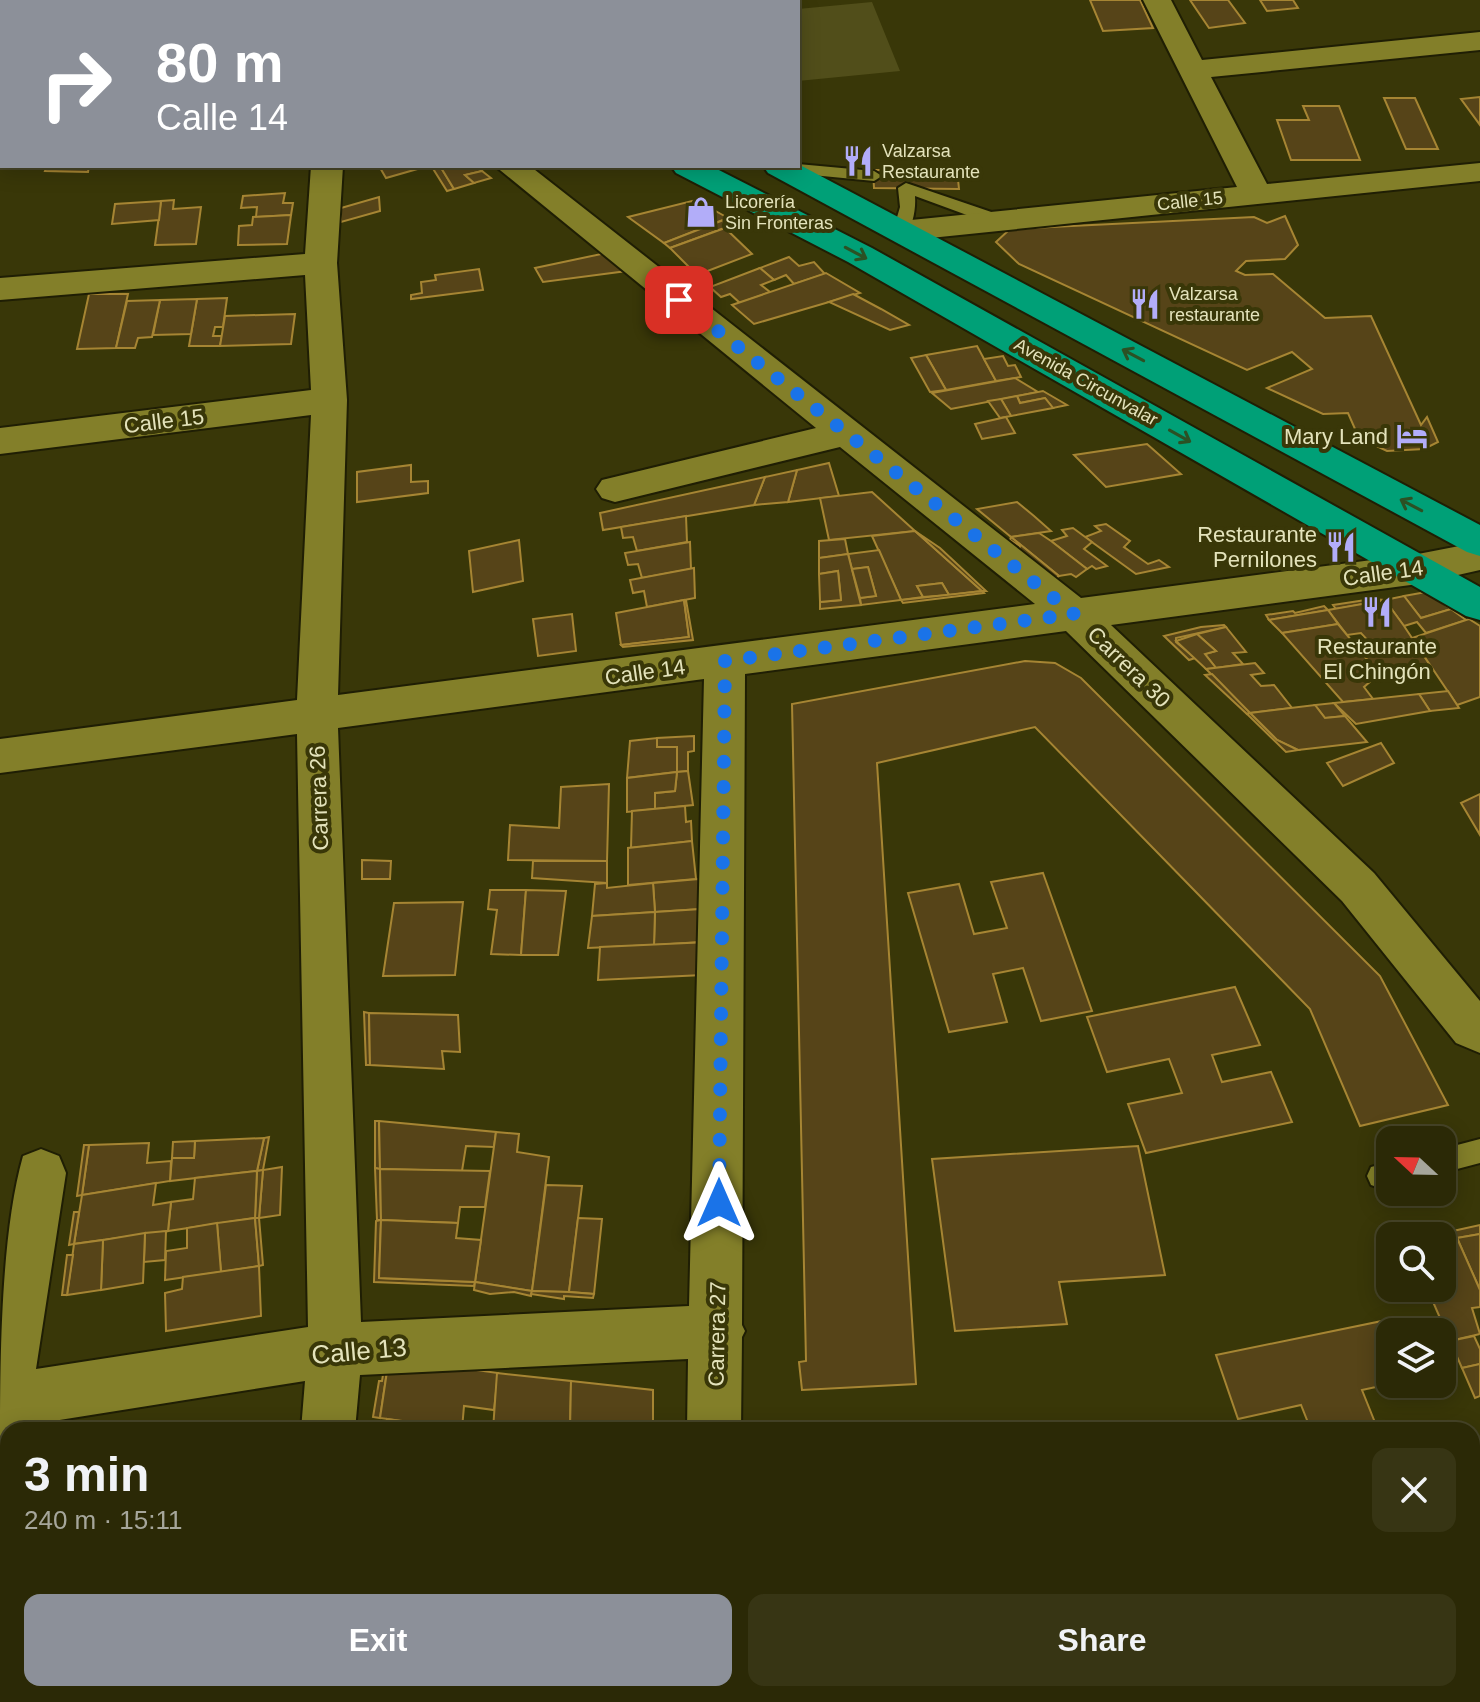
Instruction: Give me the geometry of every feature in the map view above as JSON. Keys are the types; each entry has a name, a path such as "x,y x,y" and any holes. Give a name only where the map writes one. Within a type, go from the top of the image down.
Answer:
{"highway":[{"name":"Avenida Circunvalar","path":"691,168 860,255 1480,605"},
{"path":"784,168 1480,542"}],"street":[{"path":"1157,0 1257,195"},
{"path":"1193,70 1480,41"},
{"name":"Carrera 26","path":"327,168 321,263 329,400 317,716 335,1350 329,1422"},
{"name":"Carrera 30","path":"514,168 1074,614 1358,887 1478,1039"},
{"name":"Calle 15","path":"901,231 1480,172"},
{"path":"0,289 321,263"},
{"name":"Calle 15","path":"0,441 329,400"},
{"path":"615,489 847,433"},
{"name":"Calle 14","path":"0,756 1418,569 1480,556"},
{"name":"Carrera 27","path":"714,1422 725,661"},
{"path":"2,1414 41,1173"},
{"name":"Calle 13","path":"2,1414 335,1350 718,1331"}],"lane":[{"path":"799,168 874,176"},
{"path":"1456,1157 1480,1151"}],"shaded area":[{"path":"872,2 900,71 800,81 800,9"}],"building":[{"path":"1090,0 1140,0 1153,28 1103,31"},
{"path":"1190,0 1228,0 1245,23 1209,28"},
{"path":"1260,0 1293,0 1298,8 1267,11"},
{"path":"1480,97 1480,125 1461,99"},
{"path":"1384,98 1415,98 1438,149 1406,149"},
{"path":"1303,106 1339,106 1360,160 1291,160 1277,120 1309,120"},
{"path":"46,168 89,168 88,172 45,171"},
{"path":"380,168 421,168 386,178"},
{"path":"433,168 441,168 454,189 447,191"},
{"path":"441,168 478,168 482,171 465,175 474,183 454,189"},
{"path":"873,170 957,170 959,189 874,188"},
{"path":"482,171 491,178 474,183 465,175"},
{"path":"285,193 283,203 293,203 291,215 256,217 257,207 241,208 243,196"},
{"path":"379,197 380,211 341,222 341,208"},
{"path":"174,200 173,209 201,207 196,244 155,245 161,201"},
{"path":"696,200 728,218 664,243 628,217"},
{"path":"161,201 159,220 112,224 115,204"},
{"path":"739,214 749,219 670,248 664,243"},
{"path":"291,215 287,244 238,245 239,226 252,225 253,217"},
{"path":"1285,216 1298,245 1285,259 1246,261 1236,271 1245,275 1273,274 1325,318 1371,316 1421,425 1427,417 1438,442 1424,449 1387,451 1359,438 1348,413 1323,414 1267,388 1312,369 1292,352 1247,370 1019,264 996,242 1010,229 1254,217 1267,223"},
{"path":"725,228 752,254 697,275 670,248"},
{"path":"606,253 627,271 543,282 535,268"},
{"path":"789,257 799,266 814,262 825,274 794,284 786,275 774,280 760,268"},
{"path":"760,268 774,280 761,285 770,292 740,303 730,294 721,297 710,287"},
{"path":"479,269 483,290 411,299 411,295 422,293 421,282 436,280 435,275"},
{"path":"826,273 860,293 754,324 732,305"},
{"path":"89,294 128,294 116,348 77,349"},
{"path":"853,294 909,325 890,330 829,302"},
{"path":"227,298 223,327 215,327 213,336 222,336 220,346 189,346 197,299"},
{"path":"197,299 191,334 153,335 160,300"},
{"path":"160,300 152,337 138,338 135,348 116,348 127,301"},
{"path":"295,314 291,344 220,346 225,316"},
{"path":"977,346 996,381 946,390 926,355"},
{"path":"926,355 946,390 930,392 911,358"},
{"path":"1003,356 1008,366 1015,365 1021,377 996,381 984,359"},
{"path":"1015,378 1038,392 951,409 932,393"},
{"path":"1043,391 1067,405 1053,408 1045,398 1020,403 1017,396"},
{"path":"1017,396 1020,403 1045,398 1053,408 1011,416 1001,399"},
{"path":"1001,399 1011,416 1000,418 988,401"},
{"path":"1006,417 1015,433 982,439 975,424"},
{"path":"1147,444 1181,474 1106,487 1074,455"},
{"path":"829,463 839,496 788,502 797,470"},
{"path":"411,465 411,482 428,481 428,493 357,502 357,472"},
{"path":"797,470 788,502 754,505 765,477"},
{"path":"765,477 754,505 603,530 600,513"},
{"path":"872,492 915,531 829,540 820,498"},
{"path":"1017,502 1051,531 1011,537 977,509"},
{"path":"686,516 687,542 637,551 633,537 623,538 621,527"},
{"path":"1106,524 1130,541 1124,547 1148,564 1159,560 1169,567 1136,574 1085,537 1101,531 1095,526"},
{"path":"1073,528 1092,542 1084,549 1107,566 1087,569 1051,541 1067,536 1062,530"},
{"path":"915,531 982,591 949,595 942,583 917,586 923,597 901,600 872,536"},
{"path":"915,531 940,548 986,591 982,591"},
{"path":"1039,533 1087,569 1076,577 1071,574 1059,576 1011,537"},
{"path":"1011,537 1059,576 1056,578 1019,550 1020,546 1010,540"},
{"path":"845,539 848,554 819,558 819,541"},
{"path":"519,540 523,581 473,592 469,551"},
{"path":"690,542 691,569 642,578 638,564 628,565 625,553"},
{"path":"879,550 901,600 861,605 860,598 876,596 868,567 852,569 848,554"},
{"path":"848,554 861,605 820,609 820,602 841,600 838,571 819,574 819,558"},
{"path":"868,567 876,596 860,598 852,569"},
{"path":"694,568 695,598 647,607 644,591 633,593 630,580"},
{"path":"838,571 841,600 820,602 819,574"},
{"path":"942,583 949,595 923,597 917,586"},
{"path":"1426,592 1451,609 1421,618 1404,596"},
{"path":"984,593 903,603 901,600"},
{"path":"1404,596 1421,618 1451,609 1466,620 1426,633 1417,622 1404,626 1385,600"},
{"path":"684,600 689,637 621,645 616,613"},
{"path":"684,600 693,640 621,645 689,637"},
{"path":"1385,600 1336,609 1333,605"},
{"path":"1385,600 1434,671 1381,677 1358,649 1373,646 1361,633 1347,635 1328,610"},
{"path":"1324,606 1328,610 1269,620 1266,615 1295,613"},
{"path":"1328,610 1338,624 1282,633 1269,620"},
{"path":"572,614 576,651 538,656 533,619"},
{"path":"1469,619 1480,626 1480,697 1457,705 1412,638"},
{"path":"1338,624 1383,679 1371,681 1364,687 1373,699 1343,702 1282,633"},
{"path":"1201,627 1226,627 1176,638 1176,642 1195,658 1189,660 1164,636"},
{"path":"1226,627 1246,652 1233,653 1243,664 1216,668 1205,654 1216,651 1197,634"},
{"path":"1197,634 1216,651 1205,654 1216,668 1206,669 1176,641"},
{"path":"1025,661 1055,663 1081,678 1380,976 1448,1105 1360,1126 1310,1009 1035,727 877,763 916,1384 802,1390 799,1362 806,1361 792,704"},
{"path":"1255,663 1264,673 1251,675 1261,686 1274,685 1292,708 1250,713 1206,669"},
{"path":"1212,674 1250,713 1247,714 1205,675"},
{"path":"1448,691 1459,708 1430,711 1419,694"},
{"path":"1419,694 1430,711 1356,724 1334,703"},
{"path":"1334,703 1345,716 1325,718 1315,705"},
{"path":"1315,705 1325,718 1345,716 1367,742 1298,750 1277,740 1250,713"},
{"path":"1250,713 1277,740 1298,750 1286,752 1247,714"},
{"path":"694,736 694,751 688,752 688,771 677,772 677,747 657,747 657,738"},
{"path":"657,738 657,747 677,747 677,772 627,778 630,741"},
{"path":"1381,743 1394,763 1343,786 1327,763"},
{"path":"688,771 693,805 655,809 655,793 675,791 677,772"},
{"path":"677,772 675,791 655,793 655,809 627,812 627,778"},
{"path":"609,784 607,861 508,860 510,825 559,828 561,787"},
{"path":"1480,794 1480,835 1461,803"},
{"path":"685,806 686,822 691,821 692,841 631,848 632,811"},
{"path":"692,841 696,879 628,885 628,848"},
{"path":"362,860 391,861 390,879 362,879"},
{"path":"533,861 607,861 607,883 532,878"},
{"path":"1043,873 1092,1011 1041,1021 1023,968 993,974 1007,1022 949,1032 908,893 959,884 974,934 1007,928 991,882"},
{"path":"699,879 701,909 655,912 653,883"},
{"path":"607,883 607,888 653,883 655,912 592,916 595,884"},
{"path":"490,890 526,890 521,955 491,954 497,910 488,909"},
{"path":"526,890 566,891 558,955 521,955"},
{"path":"463,902 455,975 383,976 394,903"},
{"path":"701,909 701,942 654,945 655,912"},
{"path":"655,912 654,945 588,948 592,916"},
{"path":"709,942 703,975 598,980 600,947"},
{"path":"1235,987 1260,1045 1212,1055 1222,1082 1271,1072 1292,1122 1146,1153 1128,1104 1182,1093 1169,1059 1107,1072 1087,1017"},
{"path":"364,1012 369,1013 370,1065 366,1065"},
{"path":"369,1013 458,1015 460,1052 442,1051 444,1069 370,1065"},
{"path":"375,1121 379,1121 380,1169 375,1168"},
{"path":"379,1121 496,1132 494,1147 466,1146 462,1171 380,1169"},
{"path":"496,1132 519,1134 517,1152 549,1157 532,1291 475,1282"},
{"path":"269,1137 263,1170 257,1171 264,1138"},
{"path":"264,1138 257,1171 170,1181 172,1158 194,1158 195,1141"},
{"path":"195,1141 194,1158 172,1158 173,1142"},
{"path":"149,1143 147,1163 171,1161 170,1181 82,1195 89,1145"},
{"path":"84,1145 89,1145 82,1195 77,1196"},
{"path":"1138,1146 1165,1275 1059,1282 1067,1324 955,1331 932,1159"},
{"path":"282,1167 280,1215 259,1218 263,1170"},
{"path":"375,1168 380,1169 381,1220 377,1220"},
{"path":"380,1169 490,1171 485,1207 460,1207 458,1223 381,1220"},
{"path":"263,1170 259,1218 255,1218 257,1171"},
{"path":"257,1171 255,1218 168,1231 171,1202 193,1199 195,1178"},
{"path":"156,1183 153,1205 171,1202 168,1231 74,1244 82,1195"},
{"path":"546,1185 582,1186 569,1292 532,1291"},
{"path":"74,1212 79,1212 74,1244 69,1245"},
{"path":"255,1218 259,1266 221,1272 217,1223"},
{"path":"255,1218 259,1218 263,1265 259,1266"},
{"path":"578,1218 602,1219 594,1294 569,1292"},
{"path":"381,1220 379,1278 475,1282 474,1286 374,1282 376,1221"},
{"path":"381,1220 458,1223 456,1238 481,1240 475,1282 379,1278"},
{"path":"217,1223 221,1272 165,1280 166,1251 187,1248 187,1228"},
{"path":"1480,1225 1480,1234 1457,1238 1456,1230"},
{"path":"166,1231 165,1260 144,1262 145,1233"},
{"path":"145,1233 143,1283 101,1290 103,1240"},
{"path":"1480,1234 1480,1290 1457,1238"},
{"path":"1456,1238 1480,1290 1480,1307 1472,1308 1480,1334 1456,1340 1456,1318 1440,1318 1433,1302 1456,1302"},
{"path":"103,1240 101,1290 67,1295 74,1244"},
{"path":"67,1255 73,1255 67,1295 62,1295"},
{"path":"259,1266 261,1316 166,1331 165,1293 182,1289 183,1277"},
{"path":"475,1282 532,1291 531,1296 474,1290"},
{"path":"532,1291 594,1294 593,1298 564,1296 564,1299 531,1294"},
{"path":"1376,1322 1376,1387 1362,1390 1375,1422 1308,1422 1301,1405 1238,1419 1216,1355"},
{"path":"1474,1336 1480,1349 1480,1364 1462,1368 1456,1354 1456,1340"},
{"path":"383,1357 389,1358 380,1418 373,1417 379,1381 382,1381 383,1375 380,1375"},
{"path":"389,1358 498,1373 494,1410 464,1406 463,1422 410,1422 380,1418"},
{"path":"1480,1364 1480,1396 1475,1398 1462,1368"},
{"path":"497,1373 571,1381 570,1422 494,1422"},
{"path":"571,1381 653,1390 653,1422 570,1422"}],"place":[{"name":"Valzarsa Restaurante","path":"858,161"},
{"name":"Licorería Sin Fronteras","path":"701,212"},
{"name":"Valzarsa restaurante","path":"1145,304"},
{"name":"Mary Land","path":"1412,436"},
{"name":"Restaurante Pernilones","path":"1341,547"},
{"name":"Restaurante El Chingón","path":"1377,612"}],"route":[{"path":"679,300 1074,614 725,661 719,1203"}]}
